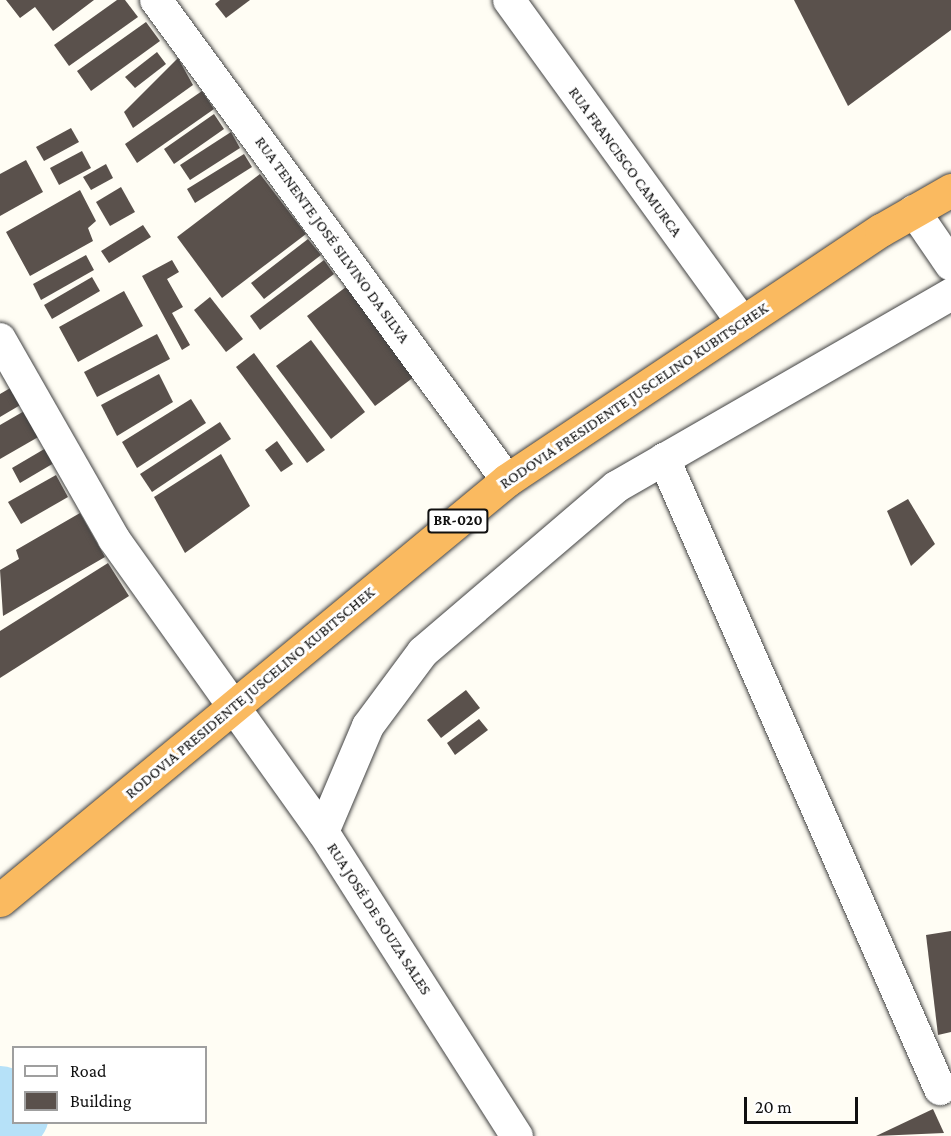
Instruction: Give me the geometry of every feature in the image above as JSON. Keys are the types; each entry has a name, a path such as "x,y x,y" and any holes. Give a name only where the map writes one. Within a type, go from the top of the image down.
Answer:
{"highway":[{"name":"RODOVIA PRESIDENTE JUSCELINO KUBITSCHEK","path":"0,900 507,480 914,211 951,190"}],"street":[{"name":"RUA TENENTE JOSÉ SILVINO DA SILVA","path":"156,0 507,480"},
{"name":"RUA FRANCISCO CAMURCA","path":"509,0 743,323"},
{"path":"914,211 951,265"},
{"path":"323,832 368,726 423,652 616,487 951,294"},
{"name":"RUA JOSÉ DE SOUZA SALES","path":"0,339 114,539 174,629 236,706 323,832 517,1136"},
{"path":"664,459 947,1094"}],"building":[{"path":"6,0 94,0 53,31 35,7 20,18"},
{"path":"117,0 125,0 138,17 69,66 54,45"},
{"path":"220,0 250,0 226,18 215,4"},
{"path":"794,0 951,0 951,30 848,106"},
{"path":"146,22 160,41 91,91 77,71"},
{"path":"157,52 166,64 135,88 125,77"},
{"path":"178,58 193,85 133,128 124,112"},
{"path":"202,91 214,109 137,163 125,144"},
{"path":"214,114 224,129 174,164 164,149"},
{"path":"71,128 79,142 44,161 36,147"},
{"path":"231,132 240,148 190,180 180,165"},
{"path":"82,151 91,168 59,185 50,168"},
{"path":"244,154 252,167 195,203 187,189"},
{"path":"26,160 43,192 0,216 0,174"},
{"path":"106,164 113,178 91,190 83,177"},
{"path":"260,174 306,234 222,298 177,237"},
{"path":"121,187 135,212 110,226 96,202"},
{"path":"80,190 96,221 88,228 93,241 30,276 6,232"},
{"path":"143,225 151,237 109,263 101,251"},
{"path":"308,239 321,255 264,299 251,283"},
{"path":"86,255 94,270 41,300 33,284"},
{"path":"172,260 179,272 167,279 183,307 172,313 190,345 182,350 142,276"},
{"path":"324,260 334,274 260,330 250,316"},
{"path":"92,277 100,291 52,319 44,305"},
{"path":"346,287 414,377 375,406 307,316"},
{"path":"124,291 143,326 78,362 59,327"},
{"path":"210,297 243,339 226,352 194,310"},
{"path":"157,334 170,359 97,397 84,372"},
{"path":"311,340 365,412 331,439 276,366"},
{"path":"254,353 325,450 307,463 236,367"},
{"path":"159,374 173,402 117,436 101,405"},
{"path":"12,387 22,404 0,417 0,394"},
{"path":"191,399 206,423 137,468 122,442"},
{"path":"26,410 40,436 0,459 0,425"},
{"path":"220,422 231,439 152,492 140,474"},
{"path":"277,441 293,464 281,472 265,450"},
{"path":"46,448 54,463 20,483 12,468"},
{"path":"221,454 250,506 185,553 154,497"},
{"path":"56,475 68,497 21,524 8,502"},
{"path":"908,499 935,544 911,566 887,511"},
{"path":"80,513 105,557 3,616 0,570 19,559 16,550"},
{"path":"108,563 129,596 0,678 0,631"},
{"path":"466,690 480,708 441,738 427,720"},
{"path":"479,719 488,730 455,755 447,743"},
{"path":"951,931 951,1032 938,1035 926,935"},
{"path":"933,1109 944,1133 876,1136"}],"waterway":[{"path":"0,1100 12,1112"}]}
